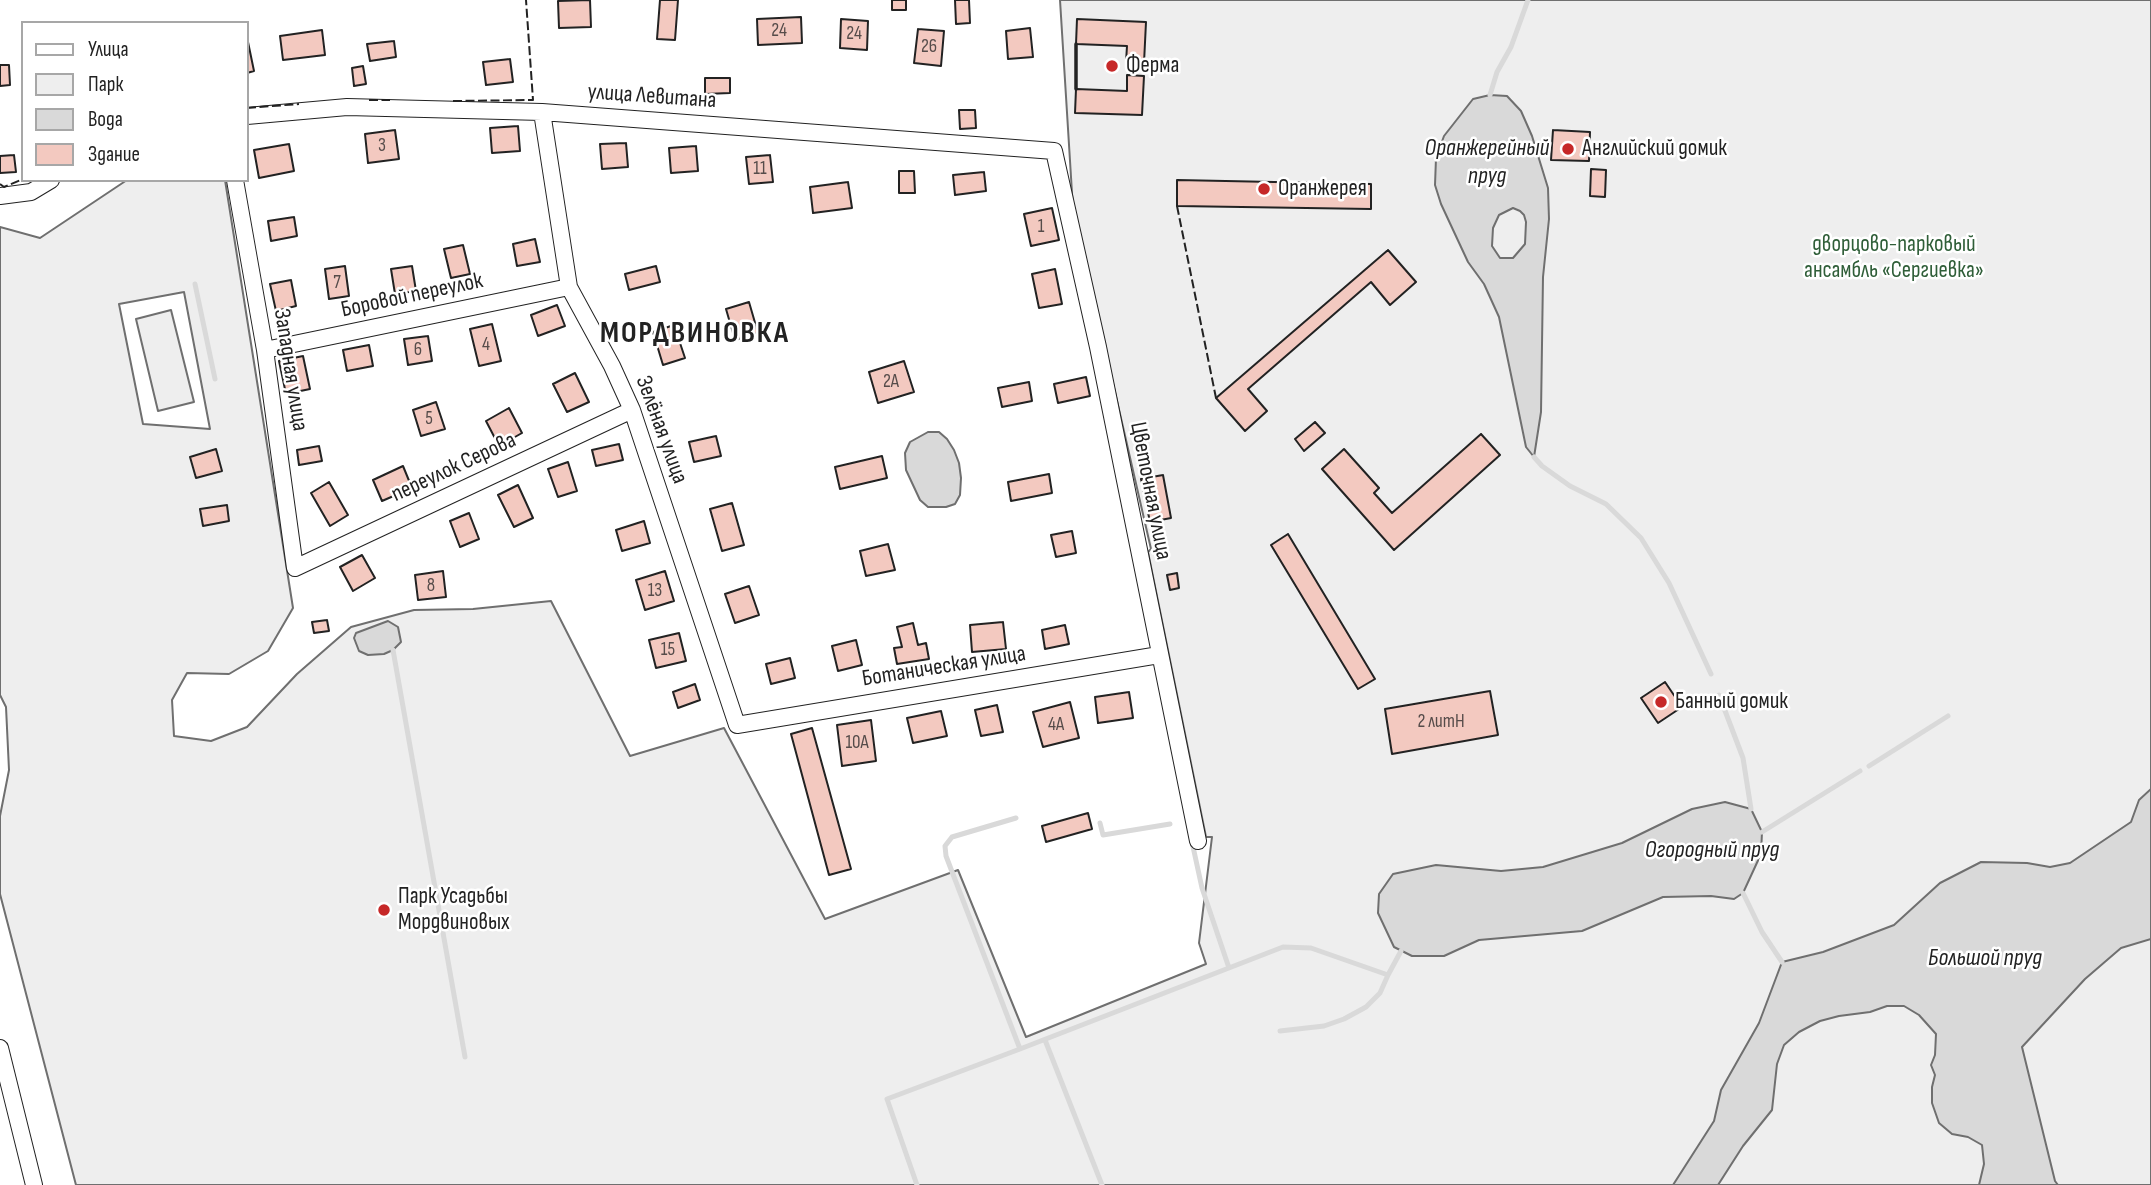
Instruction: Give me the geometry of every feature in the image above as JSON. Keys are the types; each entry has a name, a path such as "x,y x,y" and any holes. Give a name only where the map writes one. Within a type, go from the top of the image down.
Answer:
{"street":[{"name":"улица Левитана","path":"248,116 347,107 542,111 1054,151"},
{"name":"Зелёная улица","path":"542,111 569,287 612,366 632,410 737,725"},
{"name":"Цветочная улица","path":"1054,151 1098,347 1198,841"},
{"path":"0,196 31,192 48,182"},
{"name":"Западная улица","path":"235,182 265,350 295,568"},
{"name":"Боровой переулок","path":"265,350 569,287"},
{"name":"переулок Серова","path":"295,568 632,410"},
{"name":"Ботаническая улица","path":"737,725 1159,655"},
{"path":"0,1048 34,1185"}],"green space":[{"name":"дворцово-парковый ансамбль «Сергиевка»","path":"1060,0 2151,0 2151,1185 76,1185 0,894 0,816 9,770 6,707 0,695 0,227 40,238 124,182 225,182 293,608 268,651 229,674 187,673 172,700 174,736 211,741 247,727 297,674 351,627 414,610 473,609 551,601 630,756 724,728 825,919 958,870 1026,1037 1206,964 1199,943 1212,837 1206,837 1148,552 1151,549 1073,209","holes":["184,292 210,429 143,424 119,304"]},
{"path":"171,310 194,402 158,411 136,319"}],"water":[{"name":"Оранжерейный пруд","path":"1490,95 1507,96 1521,111 1532,136 1548,188 1549,219 1543,277 1541,412 1534,457 1526,447 1499,317 1484,284 1468,262 1435,185 1436,158 1444,136 1473,99","holes":["1513,208 1520,211 1526,222 1525,244 1513,258 1500,258 1492,246 1493,228 1499,215"]},
{"path":"928,432 939,432 947,439 959,463 960,495 955,504 946,507 928,507 920,500 906,470 905,453 910,442"},
{"path":"388,621 398,627 401,642 384,654 368,655 359,651 354,638 356,633"},
{"name":"Большой пруд","path":"2151,789 2151,939 2121,948 2085,979 2022,1047 2058,1185 1979,1185 1984,1164 1982,1145 1968,1137 1952,1134 1939,1123 1932,1103 1935,1075 1931,1065 1935,1055 1936,1034 1919,1015 1904,1006 1887,1006 1870,1012 1820,1021 1799,1032 1784,1045 1777,1064 1772,1110 1743,1146 1718,1185 1673,1185 1714,1121 1721,1090 1759,1023 1782,962 1823,952 1894,925 1940,883 1981,862 2027,863 2050,867 2070,863 2131,822 2139,800"},
{"name":"Огородный пруд","path":"1725,802 1751,809 1762,832 1761,854 1743,893 1734,899 1711,896 1663,897 1582,931 1479,940 1444,956 1412,956 1394,947 1378,913 1379,894 1393,874 1436,865 1501,871 1543,867 1622,843 1692,809"}],"building":[{"path":"590,0 591,27 559,28 558,1"},
{"path":"660,0 678,0 675,40 657,39"},
{"path":"892,0 906,0 906,10 892,10"},
{"path":"955,0 969,0 970,23 956,24"},
{"path":"801,17 802,43 758,45 757,19"},
{"path":"841,19 868,21 867,50 840,48"},
{"path":"1077,19 1146,22 1144,63 1126,62 1127,46 1076,44"},
{"path":"1030,28 1033,57 1008,59 1006,31"},
{"path":"918,29 944,31 941,66 914,63"},
{"path":"322,30 325,55 283,60 280,36"},
{"path":"394,41 396,57 370,61 367,44"},
{"path":"248,42 254,71 248,73"},
{"path":"510,59 513,82 486,85 483,62"},
{"path":"0,65 9,65 10,85 0,86"},
{"path":"363,66 366,84 354,86 352,68"},
{"path":"1127,75 1144,76 1142,115 1075,113 1076,89 1127,91"},
{"path":"705,78 730,78 730,93 705,94"},
{"path":"959,110 975,110 976,128 960,129"},
{"path":"518,126 520,151 492,153 490,128"},
{"path":"395,130 399,159 368,163 365,134"},
{"path":"1553,130 1590,132 1589,161 1551,160"},
{"path":"626,143 628,167 602,169 600,144"},
{"path":"289,144 294,171 259,178 254,150"},
{"path":"696,146 698,171 671,173 669,148"},
{"path":"14,155 16,172 0,173 0,156"},
{"path":"770,155 773,182 749,184 746,157"},
{"path":"1591,169 1606,170 1605,197 1590,196"},
{"path":"899,171 914,171 915,193 899,193"},
{"path":"984,172 986,191 955,195 953,175"},
{"path":"1177,180 1371,184 1371,209 1177,206"},
{"path":"848,182 852,208 813,213 810,187"},
{"path":"1052,208 1059,240 1031,246 1024,214"},
{"path":"294,217 297,236 271,241 268,221"},
{"path":"535,239 540,262 517,266 513,244"},
{"path":"463,245 470,274 451,278 444,249"},
{"path":"1388,250 1416,282 1390,305 1371,282 1248,389 1267,411 1245,431 1216,398"},
{"path":"345,266 349,296 329,299 325,269"},
{"path":"412,266 416,291 395,294 391,269"},
{"path":"656,266 660,282 629,290 625,274"},
{"path":"1055,269 1062,304 1039,308 1032,274"},
{"path":"291,280 296,306 276,311 270,284"},
{"path":"749,302 758,333 735,340 726,309"},
{"path":"557,305 565,326 538,336 531,315"},
{"path":"492,324 501,361 479,366 470,329"},
{"path":"674,325 685,358 663,365 653,332"},
{"path":"428,336 432,361 408,365 404,339"},
{"path":"369,345 373,366 347,371 343,350"},
{"path":"303,356 310,389 286,394 279,361"},
{"path":"904,361 914,392 878,403 869,372"},
{"path":"575,373 589,402 567,412 553,384"},
{"path":"1086,377 1090,396 1058,403 1054,384"},
{"path":"1029,382 1032,401 1002,407 998,388"},
{"path":"436,402 445,429 421,436 413,410"},
{"path":"509,408 522,433 499,446 486,421"},
{"path":"1315,422 1325,433 1304,451 1295,439"},
{"path":"1481,434 1500,455 1394,550 1322,469 1344,449 1379,488 1374,493 1392,513"},
{"path":"716,436 721,456 694,462 689,442"},
{"path":"619,444 623,460 596,466 592,450"},
{"path":"319,446 322,461 299,465 297,450"},
{"path":"216,449 222,471 196,478 190,457"},
{"path":"882,456 887,478 840,489 835,467"},
{"path":"568,462 577,491 558,497 548,469"},
{"path":"403,466 412,488 382,501 373,480"},
{"path":"1049,474 1052,493 1011,501 1008,482"},
{"path":"1163,475 1171,518 1150,522 1141,479"},
{"path":"329,482 348,515 330,526 311,493"},
{"path":"518,485 533,518 514,527 498,495"},
{"path":"732,503 744,545 722,551 710,509"},
{"path":"227,505 229,521 203,526 200,509"},
{"path":"469,513 479,539 460,547 450,521"},
{"path":"644,521 650,543 622,551 616,530"},
{"path":"1072,531 1076,553 1056,557 1051,535"},
{"path":"1288,534 1375,679 1358,689 1271,545"},
{"path":"888,544 895,570 866,576 860,551"},
{"path":"362,555 375,578 353,591 340,567"},
{"path":"443,571 446,597 418,600 415,575"},
{"path":"665,571 674,601 645,610 636,580"},
{"path":"1177,573 1179,588 1170,590 1167,575"},
{"path":"749,586 759,615 735,623 725,594"},
{"path":"327,620 329,631 314,633 312,622"},
{"path":"1003,622 1006,649 972,652 970,625"},
{"path":"913,623 918,645 926,643 929,659 897,664 894,648 902,647 897,627"},
{"path":"1065,625 1069,644 1045,649 1042,630"},
{"path":"679,633 686,661 656,668 649,640"},
{"path":"856,640 862,665 838,671 832,646"},
{"path":"790,658 795,678 771,684 766,664"},
{"name":"Банный домик","path":"1665,682 1682,707 1658,723 1641,698"},
{"path":"695,684 700,700 678,708 673,692"},
{"path":"1490,691 1498,735 1392,754 1385,709"},
{"path":"1129,692 1133,718 1098,723 1095,697"},
{"path":"1070,702 1079,738 1043,747 1033,712"},
{"path":"997,705 1003,732 981,736 975,710"},
{"path":"941,711 947,736 913,743 907,718"},
{"path":"871,720 876,761 842,766 837,725"},
{"path":"812,728 851,869 829,875 791,734"},
{"path":"1088,813 1092,829 1046,842 1042,826"}],"waterway":[{"path":"1490,95 1528,0"},
{"path":"195,284 215,379"},
{"path":"1534,457 1570,486 1606,504 1641,538 1669,583 1711,674"},
{"path":"393,650 465,1057"},
{"path":"1719,695 1743,758 1751,809"},
{"path":"1869,766 1948,716"},
{"path":"1762,832 1860,771"},
{"path":"1016,818 952,837 945,846 946,856 1020,1049 1283,947 1311,948 1388,975 1401,951"},
{"path":"1100,823 1103,835 1170,824"},
{"path":"1192,842 1202,888 1229,968"},
{"path":"1743,893 1762,932 1782,962"},
{"path":"1280,1031 1324,1026 1344,1019 1366,1007 1380,993 1388,975"},
{"path":"1045,1040 1102,1185"},
{"path":"917,1185 887,1099 1020,1049"}],"fence":[{"path":"453,101 533,100 526,0"},
{"path":"369,100 390,100"},
{"path":"248,108 299,104"},
{"path":"0,184 4,187 21,180"},
{"path":"1177,206 1216,398"}],"wall":[{"path":"1076,44 1076,89"}],"place":[{"name":"Ферма","path":"1112,66"},
{"name":"Английский домик","path":"1568,149"},
{"name":"Оранжерея","path":"1264,189"},
{"name":"Банный домик","path":"1661,702"},
{"name":"Парк Усадьбы Мордвиновых","path":"384,910"}],"district":[{"name":"МОРДВИНОВКА","path":"695,334"}]}
